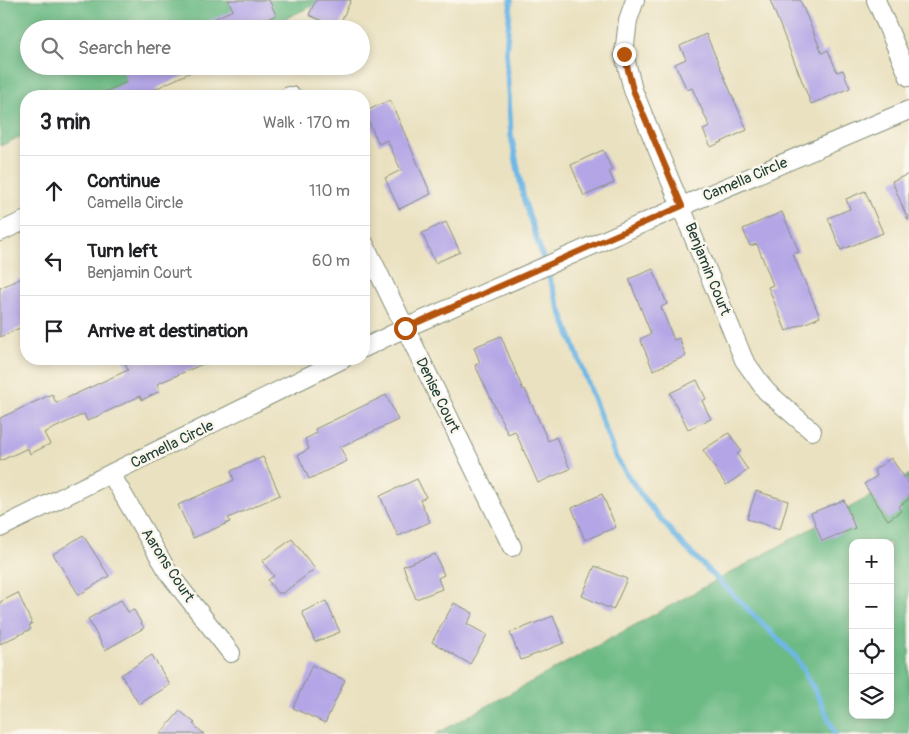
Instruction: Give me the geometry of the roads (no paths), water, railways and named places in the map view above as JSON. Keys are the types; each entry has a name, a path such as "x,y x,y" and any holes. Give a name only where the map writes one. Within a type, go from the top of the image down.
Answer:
{"street":[{"name":"Benjamin Court","path":"635,0 628,20 624,54 633,90 744,360 766,391 812,431"},
{"path":"876,0 909,77"},
{"name":"Camella Circle","path":"370,345 682,206 909,110"},
{"path":"0,232 20,223"},
{"name":"Denise Court","path":"370,256 512,547"},
{"name":"Camella Circle","path":"0,528 331,365"},
{"name":"Aarons Court","path":"111,474 170,575 231,653"}],"waterway":[{"path":"511,0 506,51 511,135 524,200 557,301 616,458 644,499 680,542 796,657 820,700 835,734"}]}
